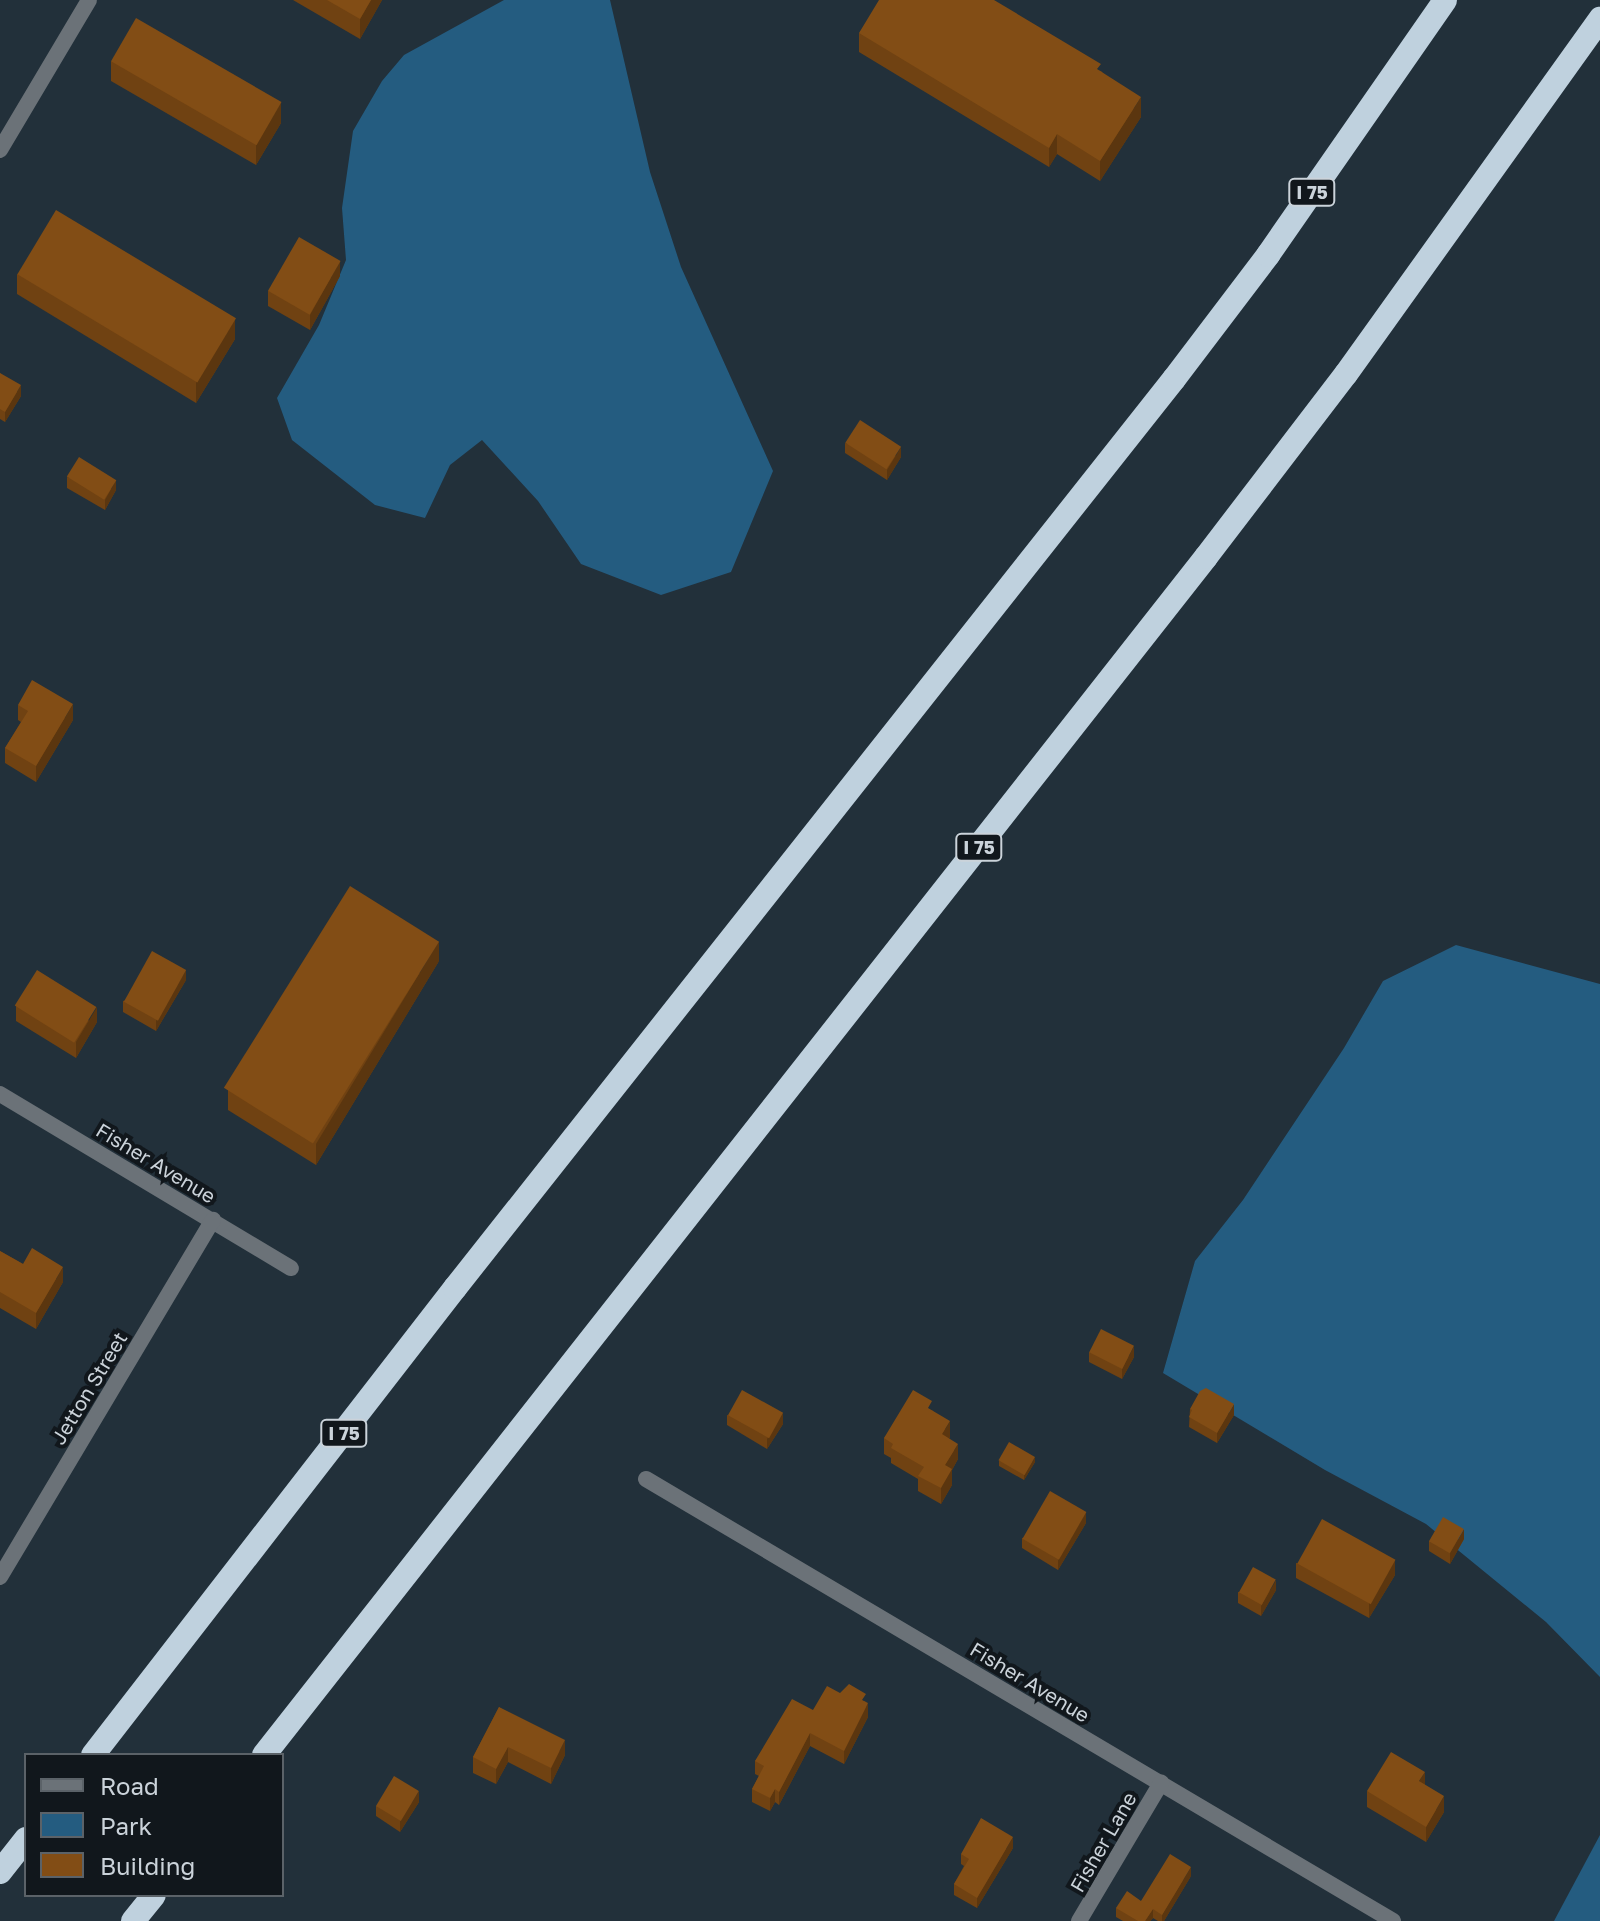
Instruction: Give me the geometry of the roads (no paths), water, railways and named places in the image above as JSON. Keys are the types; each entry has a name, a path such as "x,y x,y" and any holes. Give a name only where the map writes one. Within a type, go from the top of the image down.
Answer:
{"highway":[{"name":"I 75","path":"95,1753 455,1288 1174,379 1268,255 1445,0"},
{"name":"I 75","path":"266,1753 1206,557 1425,265 1600,19"},
{"path":"0,1872 24,1842"},
{"path":"133,1921 152,1897"}],"street":[{"path":"0,150 89,0"},
{"name":"Fisher Avenue","path":"0,1094 291,1268"},
{"name":"Jetton Street","path":"0,1577 213,1220"},
{"name":"Fisher Avenue","path":"646,1479 1393,1921"},
{"name":"Fisher Lane","path":"1079,1921 1161,1783"}]}
